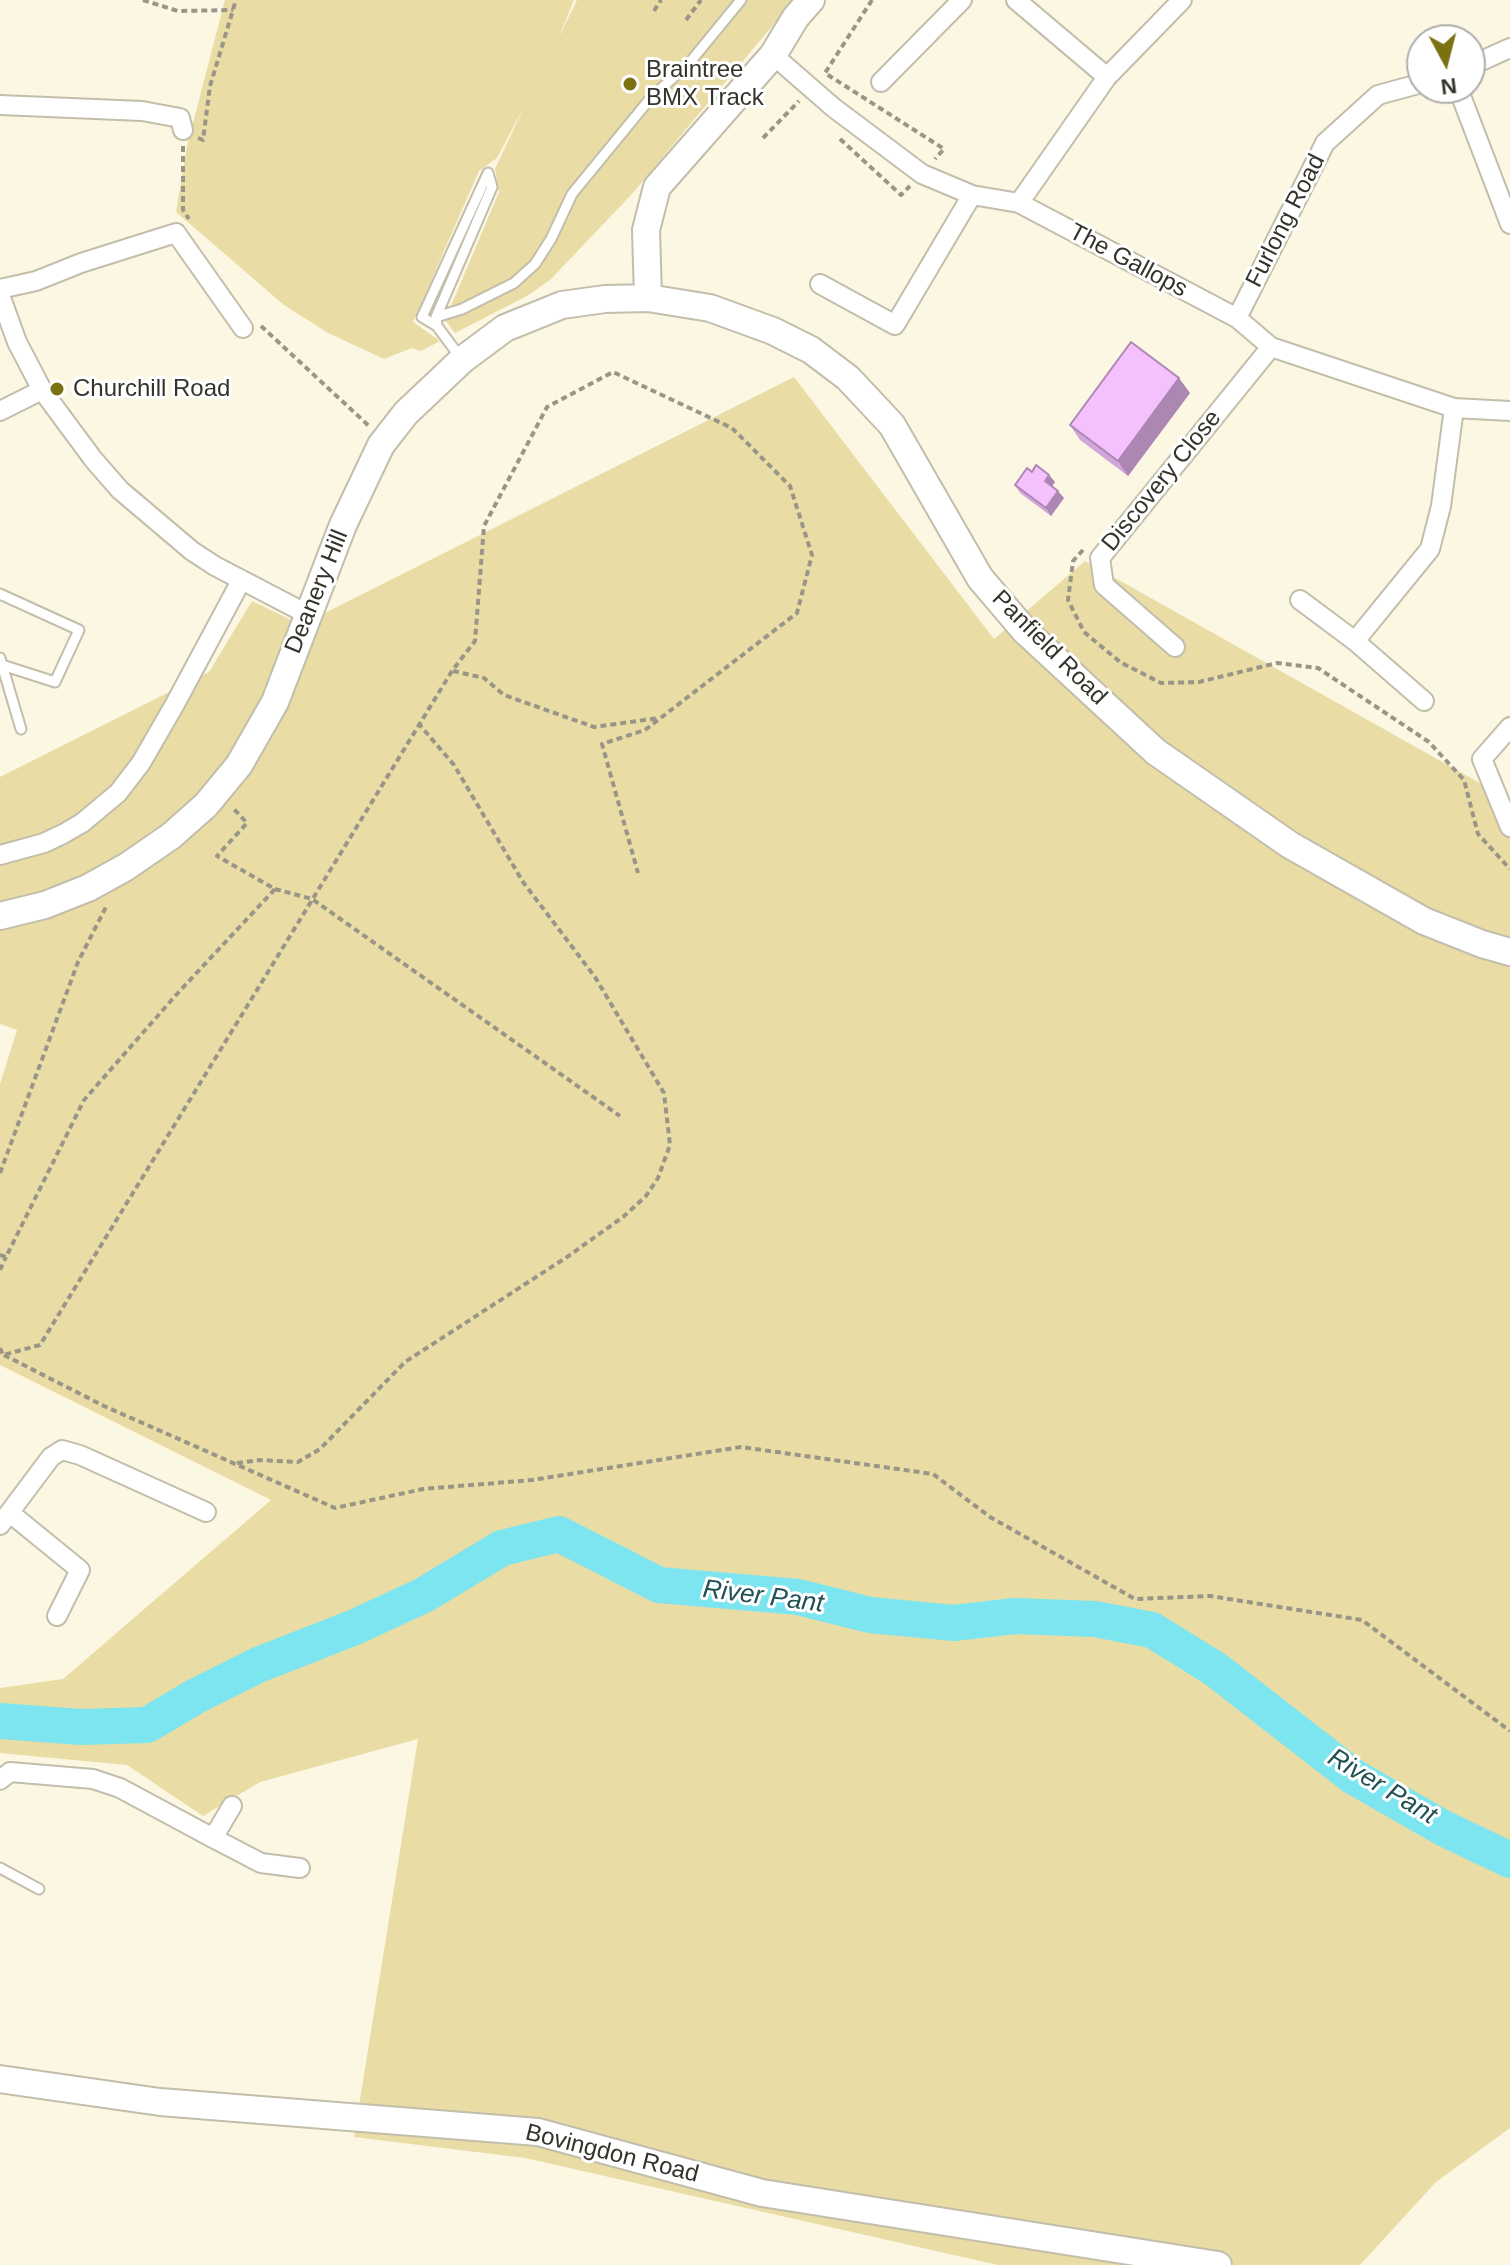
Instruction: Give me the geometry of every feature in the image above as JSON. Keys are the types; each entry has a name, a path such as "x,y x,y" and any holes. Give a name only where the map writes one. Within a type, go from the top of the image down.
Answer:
{"main road":[{"path":"648,298 646,230 657,187 773,55 796,17 811,0"},
{"name":"Deanery Hill","path":"0,916 45,905 88,888 126,867 171,836 206,805 239,765 275,702 343,525 385,440 406,413 462,360 505,328 562,305 605,299 648,298"},
{"name":"Panfield Road","path":"648,298 710,308 773,331 823,359 848,378 892,425 980,578 1025,631 1156,752 1290,845 1424,921 1510,952"},
{"name":"Bovingdon Road","path":"0,2079 160,2102 538,2132 762,2193 1218,2265"}],"street":[{"path":"881,82 962,0"},
{"path":"1016,0 1107,77"},
{"path":"1019,203 1107,77 1182,0"},
{"path":"1486,59 1510,48"},
{"name":"The Gallops","path":"773,55 834,108 922,174 972,195 1019,203 1237,318 1271,347 1454,408 1510,411"},
{"name":"Furlong Road","path":"1237,318 1325,143 1378,95 1406,87"},
{"path":"1464,104 1510,224"},
{"path":"0,105 142,111 183,121"},
{"path":"820,284 895,325 972,195"},
{"path":"250,324 179,225 0,292 17,342 42,390 120,490 192,551 241,581 307,614"},
{"name":"Discovery Close","path":"1175,647 1104,585 1100,558 1271,347"},
{"path":"0,411 42,390"},
{"path":"1355,641 1430,549 1441,506 1454,408"},
{"path":"0,855 44,843 63,834 82,823 118,793 141,763 241,581"},
{"path":"1300,600 1355,641 1424,701"},
{"path":"1510,727 1482,759 1510,827"},
{"path":"57,1616 80,1570 5,1519 51,1457 62,1450 80,1455 206,1512"},
{"path":"0,1780 10,1772 93,1779 120,1788 261,1863 300,1868"},
{"path":"213,1838 232,1806"}],"lane":[{"path":"437,322 514,283 535,264 551,239 572,194 649,100 691,61 741,0"},
{"path":"437,322 492,187 488,173 422,317 437,322 462,360"},
{"path":"0,594 79,630 55,682 1,662"},
{"path":"1,662 21,729"},
{"path":"0,1868 39,1889"}],"path":[{"path":"143,0 178,11 233,10"},
{"path":"183,121 203,140 210,86 236,0"},
{"path":"654,11 661,0"},
{"path":"686,20 701,0"},
{"path":"179,225 183,210 183,121"},
{"path":"250,324 266,333 385,440"},
{"path":"1,1352 40,1345 419,724 475,641 484,526 547,407 613,372 732,428 790,486 812,555 797,613 645,730 602,744 638,873"},
{"path":"1083,550 1073,561 1068,600 1084,632 1120,662 1161,683 1199,682 1277,663 1318,668 1429,742 1464,780 1478,834 1510,869"},
{"path":"452,671 484,678 504,695 594,727 661,718"},
{"path":"237,1463 260,1460 298,1462 320,1449 405,1362 623,1217 646,1196 658,1178 670,1145 664,1093 595,977 523,882 454,765 419,724"},
{"path":"218,791 247,823 217,856 275,889 312,899 620,1116"},
{"path":"0,1173 78,962 126,867"},
{"path":"0,1270 84,1100 275,889"},
{"path":"0,1255 6,1257"},
{"path":"1,1352 104,1406 335,1508 423,1489 532,1480 741,1447 933,1474 990,1517 1135,1599 1210,1596 1362,1620 1510,1731"}],"shaded area":[{"path":"225,0 574,0 558,39 577,0 794,0 631,195 550,280 527,296 455,333 445,320 499,192 495,169 525,105 497,158 479,171 413,322 440,341 421,351 412,348 384,359 328,333 284,305 176,212 187,146"},
{"path":"794,377 994,639 1085,561 1510,800 1510,2128 1436,2182 1360,2265 998,2265 525,2158 354,2137 418,1739 260,1782 203,1816 127,1765 0,1753 0,1688 63,1679 271,1500 0,1365 0,1084 17,1030 0,1024 0,777 209,672 252,601 293,621 291,630"}],"building":[{"path":"1131,342 1179,378 1118,461 1070,425"},
{"path":"1036,465 1049,475 1045,481 1058,491 1046,508 1015,485 1027,468 1032,472"}],"waterway":[{"name":"River Pant","path":"0,1721 81,1727 147,1725 258,1665 355,1627 424,1595 502,1548 559,1534 659,1585 798,1597 870,1615 954,1623 1015,1616 1095,1619 1152,1630 1215,1669 1354,1777 1443,1828 1510,1860"}],"place":[{"name":"Braintree BMX Track","path":"630,84"},
{"name":"Churchill Road","path":"57,389"}]}
